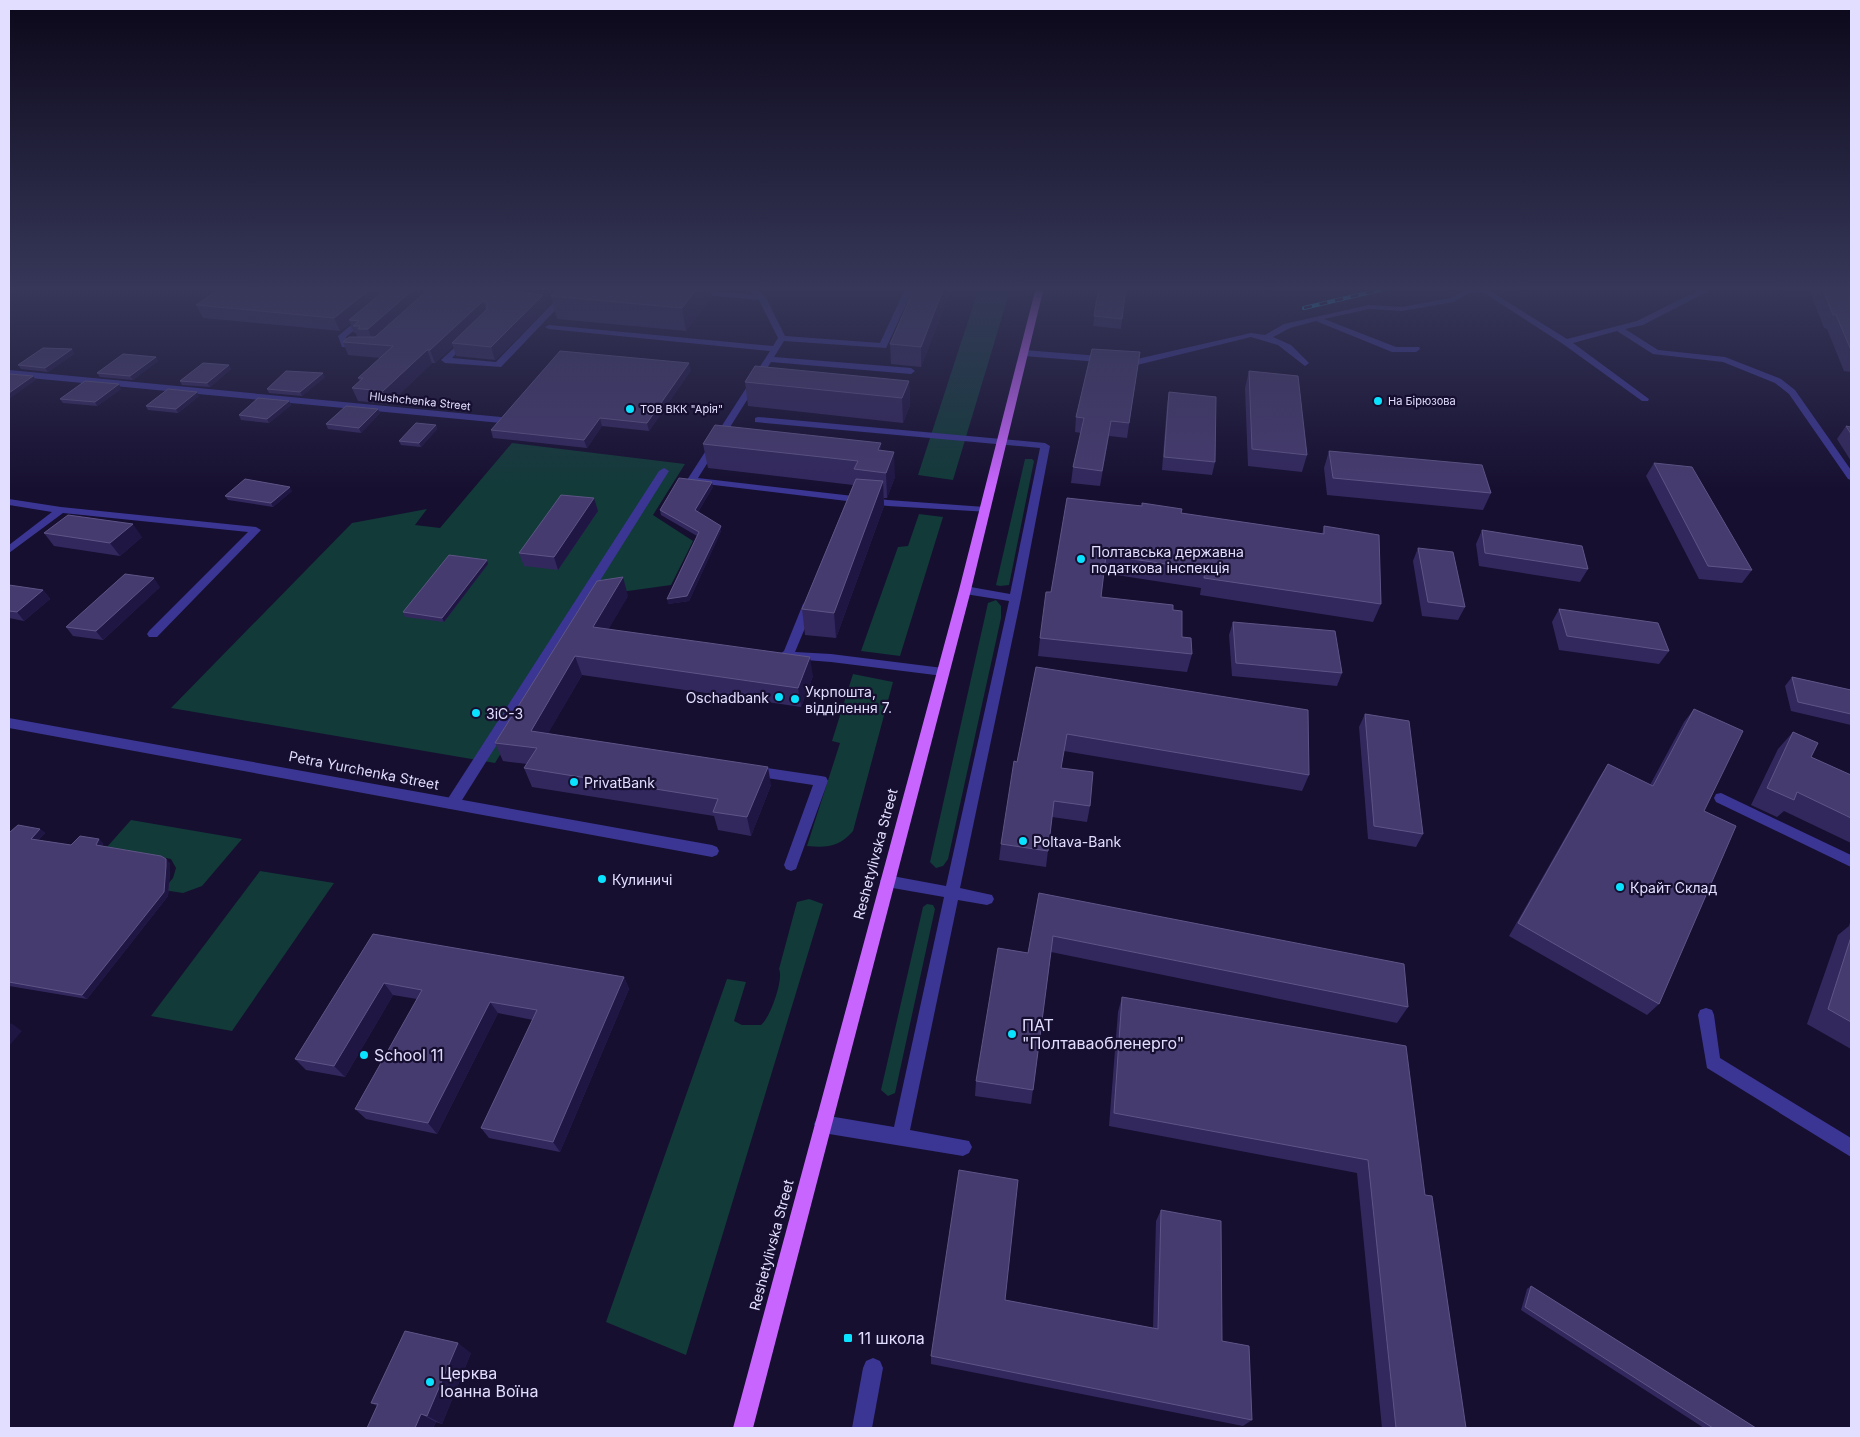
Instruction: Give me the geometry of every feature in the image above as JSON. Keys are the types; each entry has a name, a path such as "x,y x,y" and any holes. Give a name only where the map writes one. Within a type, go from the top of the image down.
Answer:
{"main road":[{"name":"Reshetylivska Street","path":"742,1428 965,590 1024,354"}],"street":[{"path":"451,354 445,360 498,365 509,354"},
{"path":"772,354 692,480 850,504 985,510"},
{"path":"1037,354 1137,362 1171,354"},
{"path":"1299,354 1305,362"},
{"path":"1583,354 1645,399"},
{"path":"1674,354 1725,360 1778,381 1792,392 1851,476"},
{"path":"770,359 911,371"},
{"name":"Hlushchenka Street","path":"9,373 501,420"},
{"path":"758,420 1044,446 1015,598 900,1137"},
{"path":"452,804 664,472"},
{"path":"9,502 61,510 256,530 153,634"},
{"path":"9,550 61,510"},
{"path":"965,590 1015,598"},
{"path":"788,655 814,591"},
{"path":"770,654 831,658 943,672"},
{"name":"Petra Yurchenka Street","path":"9,723 712,851"},
{"path":"739,769 821,781 791,864"},
{"path":"1721,798 1851,861"},
{"path":"887,881 987,898"},
{"path":"1706,1015 1713,1062 1851,1148"},
{"path":"823,1124 963,1147"},
{"path":"862,1428 873,1368"}],"green space":[{"path":"957,354 991,354 953,480 918,475"},
{"path":"512,443 685,464 653,515 693,541 671,585 599,595 495,763 171,708 352,523 427,509 415,525 440,528"},
{"path":"1025,459 1032,459 1034,461 1009,585 1000,586 996,585"},
{"path":"919,514 943,517 900,656 861,651 898,547 908,546"},
{"path":"996,600 1001,606 1001,618 948,859 943,866 936,868 930,862 988,603"},
{"path":"853,674 893,682 853,831 843,840 832,845 821,847 807,846 840,743 832,741"},
{"path":"131,820 242,839 202,886 183,893 163,890 173,878 176,868 171,859 107,847"},
{"path":"260,871 334,883 232,1031 151,1016"},
{"path":"809,899 823,904 686,1355 606,1322 727,979 746,982 734,1021 742,1025 761,1025 768,1015 778,989 780,981 779,969 797,902"},
{"path":"927,904 933,905 935,909 895,1093 888,1096 881,1090 923,907"}],"building":[{"path":"34,354 65,354 45,368 18,365"},
{"path":"123,354 156,357 130,376 97,373"},
{"path":"384,354 423,354 383,391 352,388 363,378 358,378"},
{"path":"557,354 593,354 689,363 647,423 600,418 584,440 491,430"},
{"path":"1091,354 1140,354 1129,423 1111,421 1102,471 1073,467 1084,418 1076,417"},
{"path":"203,363 229,365 207,383 180,381"},
{"path":"755,366 909,381 902,398 745,382"},
{"path":"286,371 323,373 300,392 267,389"},
{"path":"1249,371 1298,376 1307,455 1252,449"},
{"path":"9,374 33,376 9,393"},
{"path":"85,381 119,384 95,402 60,399"},
{"path":"168,389 197,392 176,409 146,406"},
{"path":"1169,392 1216,397 1215,462 1164,457"},
{"path":"258,398 289,401 267,419 239,415"},
{"path":"346,406 378,409 359,428 326,424"},
{"path":"416,423 436,425 419,443 399,441"},
{"path":"715,425 881,443 878,450 894,452 886,473 854,469 858,461 703,444"},
{"path":"1846,426 1851,427 1851,434"},
{"path":"1329,451 1482,465 1491,493 1333,478"},
{"path":"1654,463 1692,467 1752,570 1708,566"},
{"path":"679,478 712,482 695,510 721,526 687,596 667,599 699,532 660,510"},
{"path":"245,479 290,487 271,503 225,496"},
{"path":"856,479 883,481 834,613 802,609"},
{"path":"561,495 594,498 554,557 519,553"},
{"path":"1067,498 1142,506 1142,503 1182,509 1181,513 1324,534 1324,526 1379,535 1381,604 1204,578 1205,570 1106,555 1101,597 1173,605 1173,610 1182,611 1182,637 1191,638 1192,654 1040,638 1046,592 1051,592"},
{"path":"68,515 133,524 110,543 44,533"},
{"path":"1482,530 1582,546 1588,569 1485,553"},
{"path":"1418,548 1453,552 1465,607 1428,602"},
{"path":"449,555 487,560 442,618 403,612"},
{"path":"125,574 154,578 96,631 66,627"},
{"path":"623,577 593,627 810,657 798,688 575,656 531,731 768,767 747,817 713,812 718,799 524,768 537,748 495,743 597,581"},
{"path":"9,585 43,590 17,612 9,611"},
{"path":"1559,609 1658,623 1669,651 1567,636"},
{"path":"1233,622 1335,631 1342,673 1236,663"},
{"path":"1036,667 1308,710 1309,775 1067,734 1061,768 1093,772 1090,806 1054,801 1048,851 1001,844 1014,761 1017,762"},
{"path":"1792,677 1851,690 1851,714 1798,702"},
{"name":"Крайт Склад","path":"1694,709 1743,731 1704,811 1736,826 1659,1004 1518,923 1608,764 1653,786"},
{"path":"1365,714 1409,721 1423,834 1374,826"},
{"path":"1793,732 1818,743 1811,757 1851,775 1851,818 1797,792 1794,800 1767,788"},
{"path":"18,825 40,829 31,839 71,845 80,836 99,839 96,845 161,856 166,859 164,892 82,995 9,982 9,831"},
{"path":"1039,893 1404,964 1408,1007 1053,936 1033,1090 976,1081 998,948 1028,953"},
{"path":"373,934 624,977 553,1142 481,1128 537,1010 490,1002 428,1123 355,1109 422,990 384,983 334,1066 295,1059"},
{"path":"1851,937 1851,1022 1828,1009"},
{"path":"1122,997 1406,1046 1425,1195 1432,1196 1466,1428 1396,1428 1368,1160 1114,1113"},
{"path":"959,1170 1018,1180 1005,1300 1158,1329 1161,1210 1221,1221 1222,1341 1249,1346 1252,1420 931,1356"},
{"path":"1531,1286 1756,1428 1713,1428 1525,1307"},
{"name":"Церква Іоанна Воїна","path":"405,1331 458,1343 427,1416 421,1414 415,1428 367,1428 378,1404 371,1403"}],"place":[{"name":"На Бірюзова","path":"1378,401"},
{"name":"ТОВ ВКК \"Арія\"","path":"630,409"},
{"name":"Полтавська державна податкова інспекція","path":"1081,559"},
{"name":"Oschadbank","path":"779,697"},
{"name":"Укрпошта, відділення 7.","path":"795,699"},
{"name":"ЗіС-3","path":"476,713"},
{"name":"PrivatBank","path":"574,782"},
{"name":"Poltava-Bank","path":"1023,841"},
{"name":"Кулиничі","path":"602,879"},
{"name":"Крайт Склад","path":"1620,887"},
{"name":"ПАТ \"Полтаваобленерго\"","path":"1012,1034"},
{"name":"School 11","path":"364,1055"},
{"name":"11 школа","path":"848,1338"},
{"name":"Церква Іоанна Воїна","path":"430,1382"}]}
